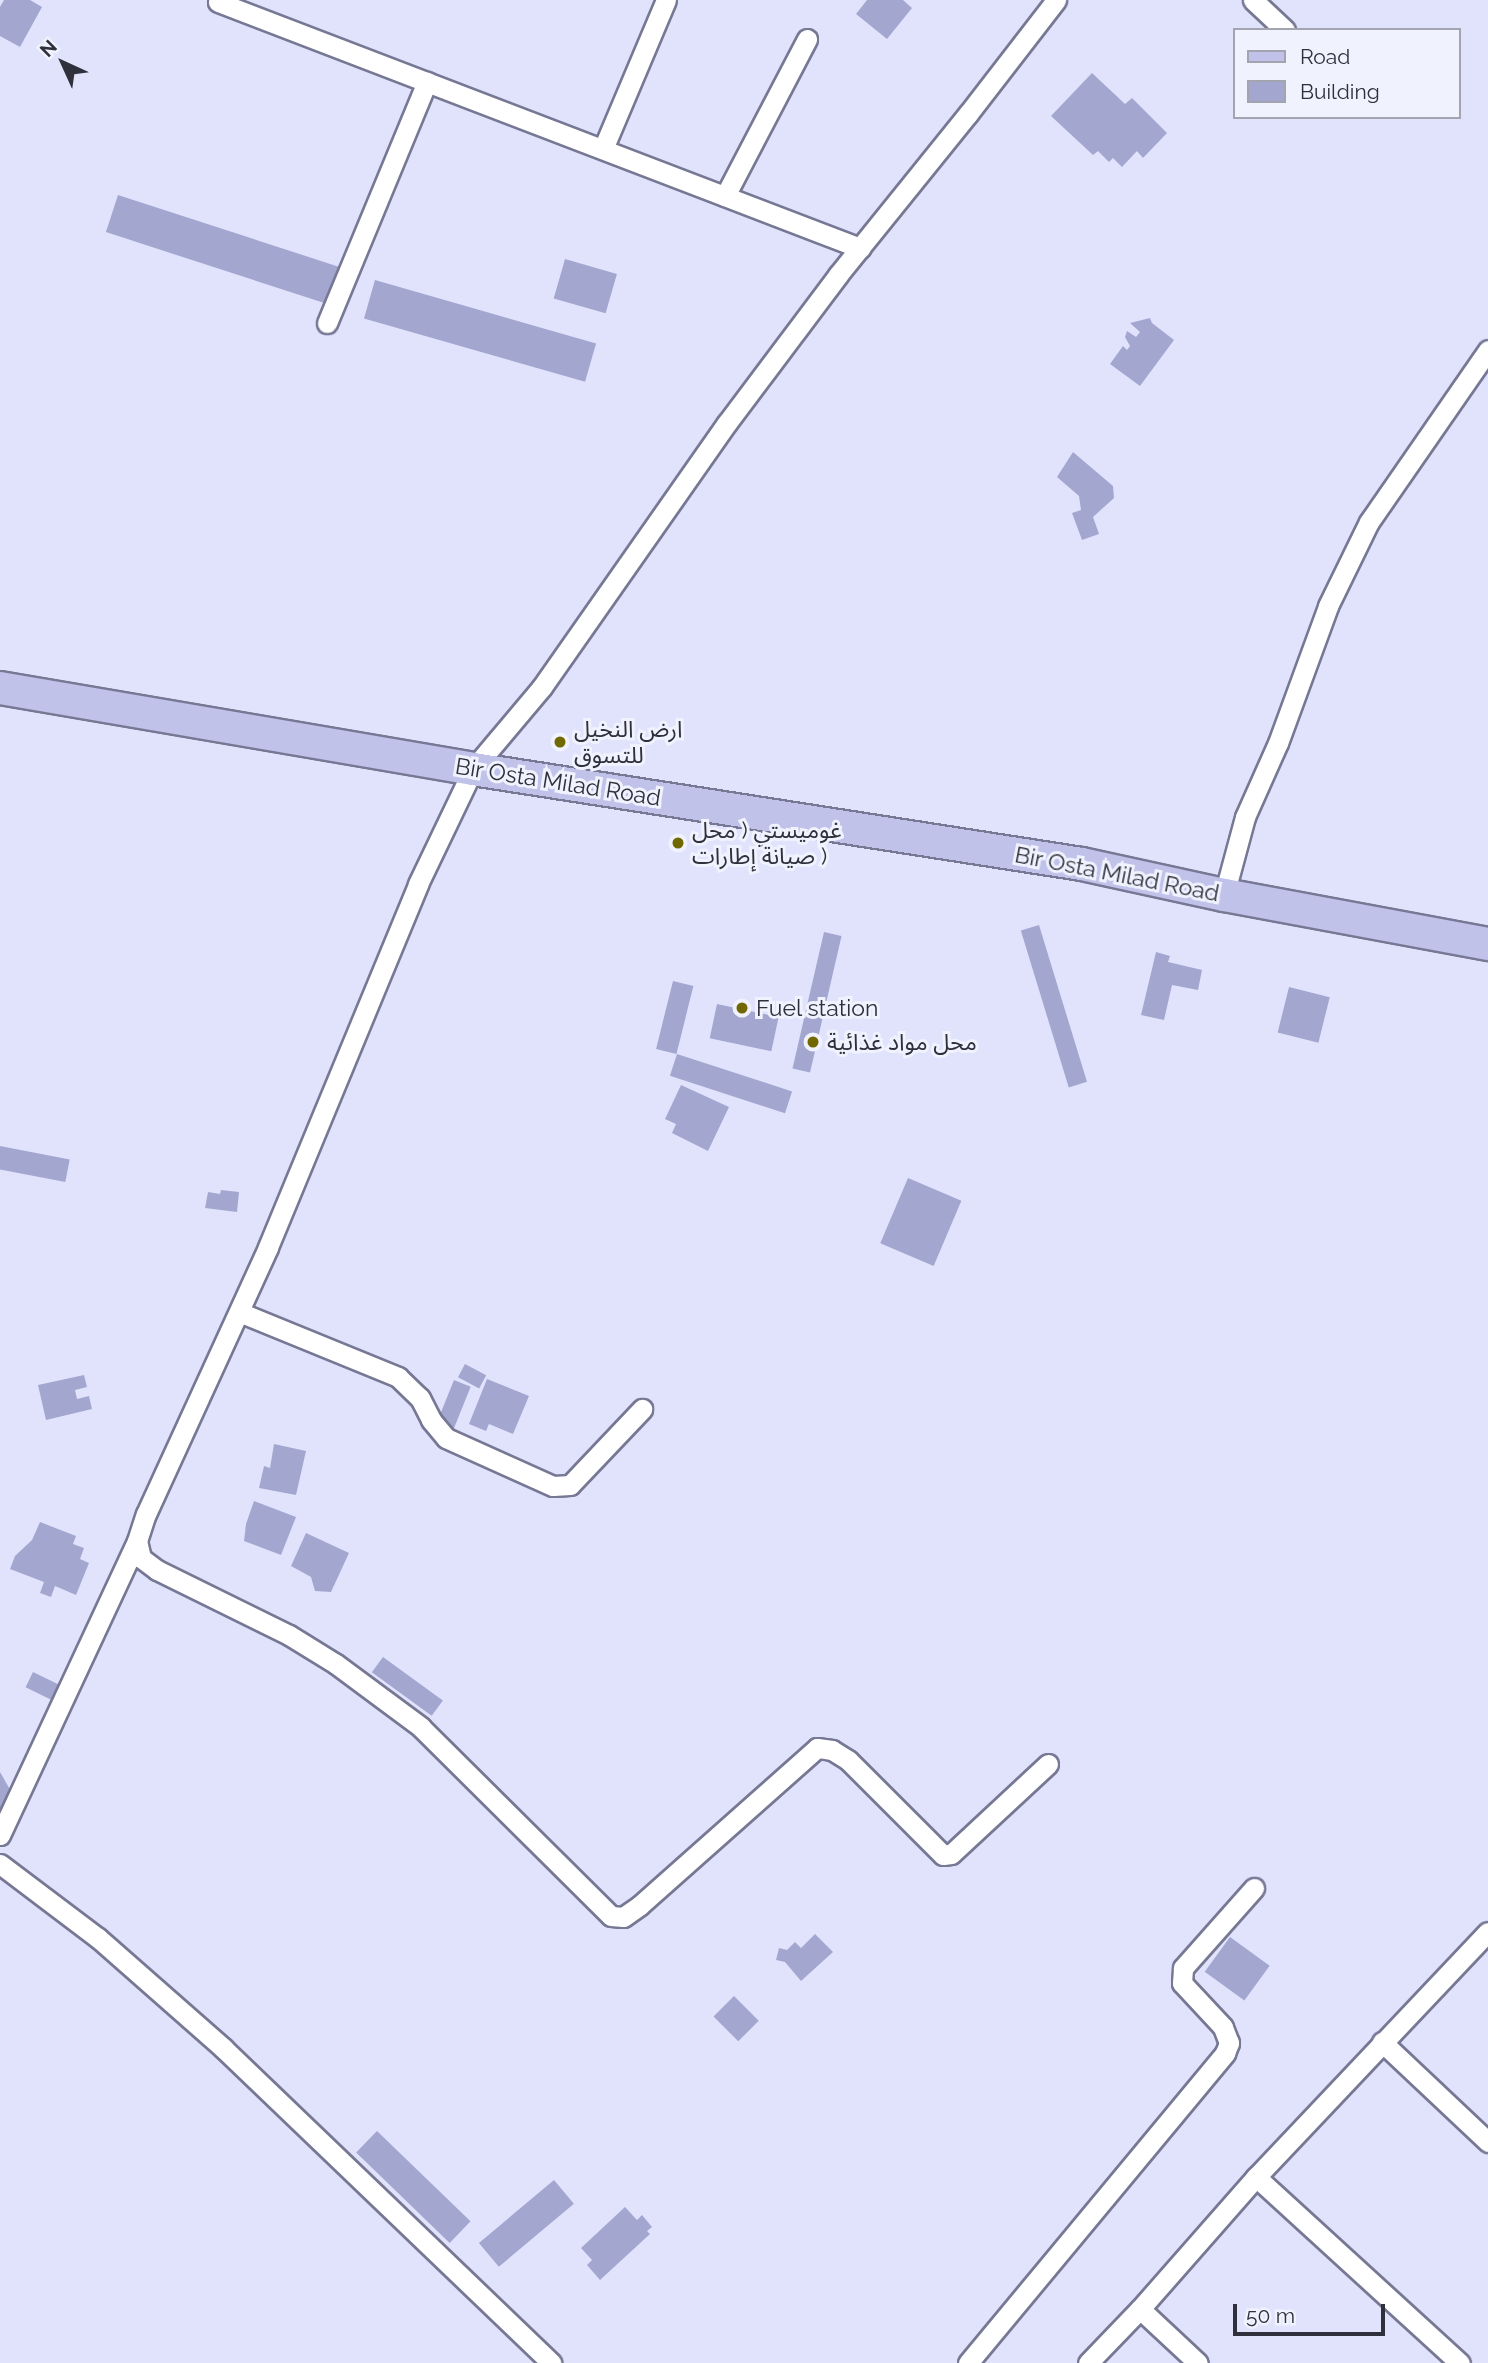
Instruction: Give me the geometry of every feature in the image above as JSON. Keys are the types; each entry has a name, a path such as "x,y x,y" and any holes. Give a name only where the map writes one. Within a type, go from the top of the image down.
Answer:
{"main road":[{"name":"Bir Osta Milad Road","path":"0,688 473,769 1082,864 1224,895 1488,944"}],"street":[{"path":"603,149 666,0"},
{"path":"0,1835 137,1541 146,1514 239,1312 418,884 473,769 542,687 727,423 860,248 1056,0"},
{"path":"1253,0 1283,28"},
{"path":"218,2 860,248"},
{"path":"725,196 807,39"},
{"path":"327,323 427,82"},
{"path":"1224,895 1245,817 1278,743 1328,606 1369,522 1488,350"},
{"path":"239,1312 398,1377 420,1398 431,1420 446,1438 553,1486 570,1485 642,1409"},
{"path":"137,1541 141,1558 157,1570 289,1635 336,1664 421,1727 611,1916 623,1917 639,1906 817,1748 832,1750 848,1760 943,1855 951,1854 1048,1764"},
{"path":"0,1864 98,1938 223,2048 551,2363"},
{"path":"968,2363 1225,2053 1229,2043 1223,2027 1182,1983 1183,1968 1254,1888"},
{"path":"1088,2363 1140,2309 1256,2177 1488,1932"},
{"path":"1382,2042 1488,2142"},
{"path":"1256,2177 1460,2363"},
{"path":"1140,2309 1198,2363"}],"building":[{"path":"4,0 30,0 42,7 20,47 0,36 0,7"},
{"path":"867,0 903,0 912,8 887,39 856,14"},
{"path":"1092,73 1125,104 1132,98 1167,133 1143,158 1137,151 1122,167 1113,158 1109,162 1098,151 1093,155 1051,116"},
{"path":"118,195 339,267 327,304 106,232"},
{"path":"565,259 617,274 606,313 554,298"},
{"path":"375,280 596,343 585,382 364,318"},
{"path":"1150,318 1152,323 1174,340 1140,386 1110,364 1123,346 1127,350 1130,346 1125,337 1127,331 1136,337 1140,332 1130,323"},
{"path":"1073,452 1113,486 1114,498 1093,517 1099,534 1082,540 1072,513 1081,510 1079,496 1057,477"},
{"path":"1039,925 1087,1082 1069,1087 1021,931"},
{"path":"824,932 842,936 810,1072 793,1068"},
{"path":"1156,952 1170,956 1168,962 1202,970 1198,990 1172,985 1164,1020 1141,1015"},
{"path":"673,981 693,986 676,1054 656,1049"},
{"path":"1289,987 1330,997 1318,1043 1278,1033"},
{"path":"717,1004 779,1017 771,1051 710,1038"},
{"path":"677,1054 792,1091 785,1113 670,1076"},
{"path":"681,1085 729,1107 708,1151 672,1133 676,1124 665,1119"},
{"path":"0,1146 70,1160 65,1182 0,1169"},
{"path":"908,1178 961,1201 934,1266 880,1243"},
{"path":"221,1190 239,1192 237,1212 205,1208 208,1192 220,1194"},
{"path":"465,1364 486,1375 479,1389 458,1377"},
{"path":"84,1375 87,1387 75,1390 77,1399 89,1396 92,1409 46,1420 38,1385"},
{"path":"487,1379 529,1396 513,1434 489,1424 486,1431 469,1424"},
{"path":"454,1380 471,1387 454,1428 437,1422"},
{"path":"274,1444 306,1451 296,1495 259,1488 264,1466 270,1468"},
{"path":"254,1501 296,1517 281,1555 244,1541 246,1524"},
{"path":"40,1522 76,1536 73,1544 84,1548 80,1559 89,1563 76,1595 55,1586 51,1597 40,1593 44,1582 10,1569 15,1556 32,1540"},
{"path":"306,1533 349,1553 331,1592 315,1591 311,1577 291,1566"},
{"path":"383,1657 443,1700 432,1716 372,1672"},
{"path":"33,1672 62,1686 54,1701 26,1687"},
{"path":"0,1772 16,1800 0,1812"},
{"path":"815,1934 833,1952 801,1981 785,1962 776,1960 779,1948 787,1950 795,1942 801,1948"},
{"path":"1230,1937 1270,1966 1244,2001 1205,1972"},
{"path":"734,1996 759,2021 738,2041 713,2017"},
{"path":"377,2131 471,2221 450,2243 356,2153"},
{"path":"554,2180 574,2204 499,2267 479,2243"},
{"path":"625,2207 637,2220 642,2215 652,2227 647,2231 650,2234 600,2280 587,2265 592,2260 581,2248"}],"place":[{"name":"ارض النخيل للتسوق","path":"560,742"},
{"name":"غوميستي ( محل صيانة إطارات )","path":"678,843"},
{"name":"Fuel station","path":"742,1008"},
{"name":"محل مواد غذائية","path":"813,1042"}]}
